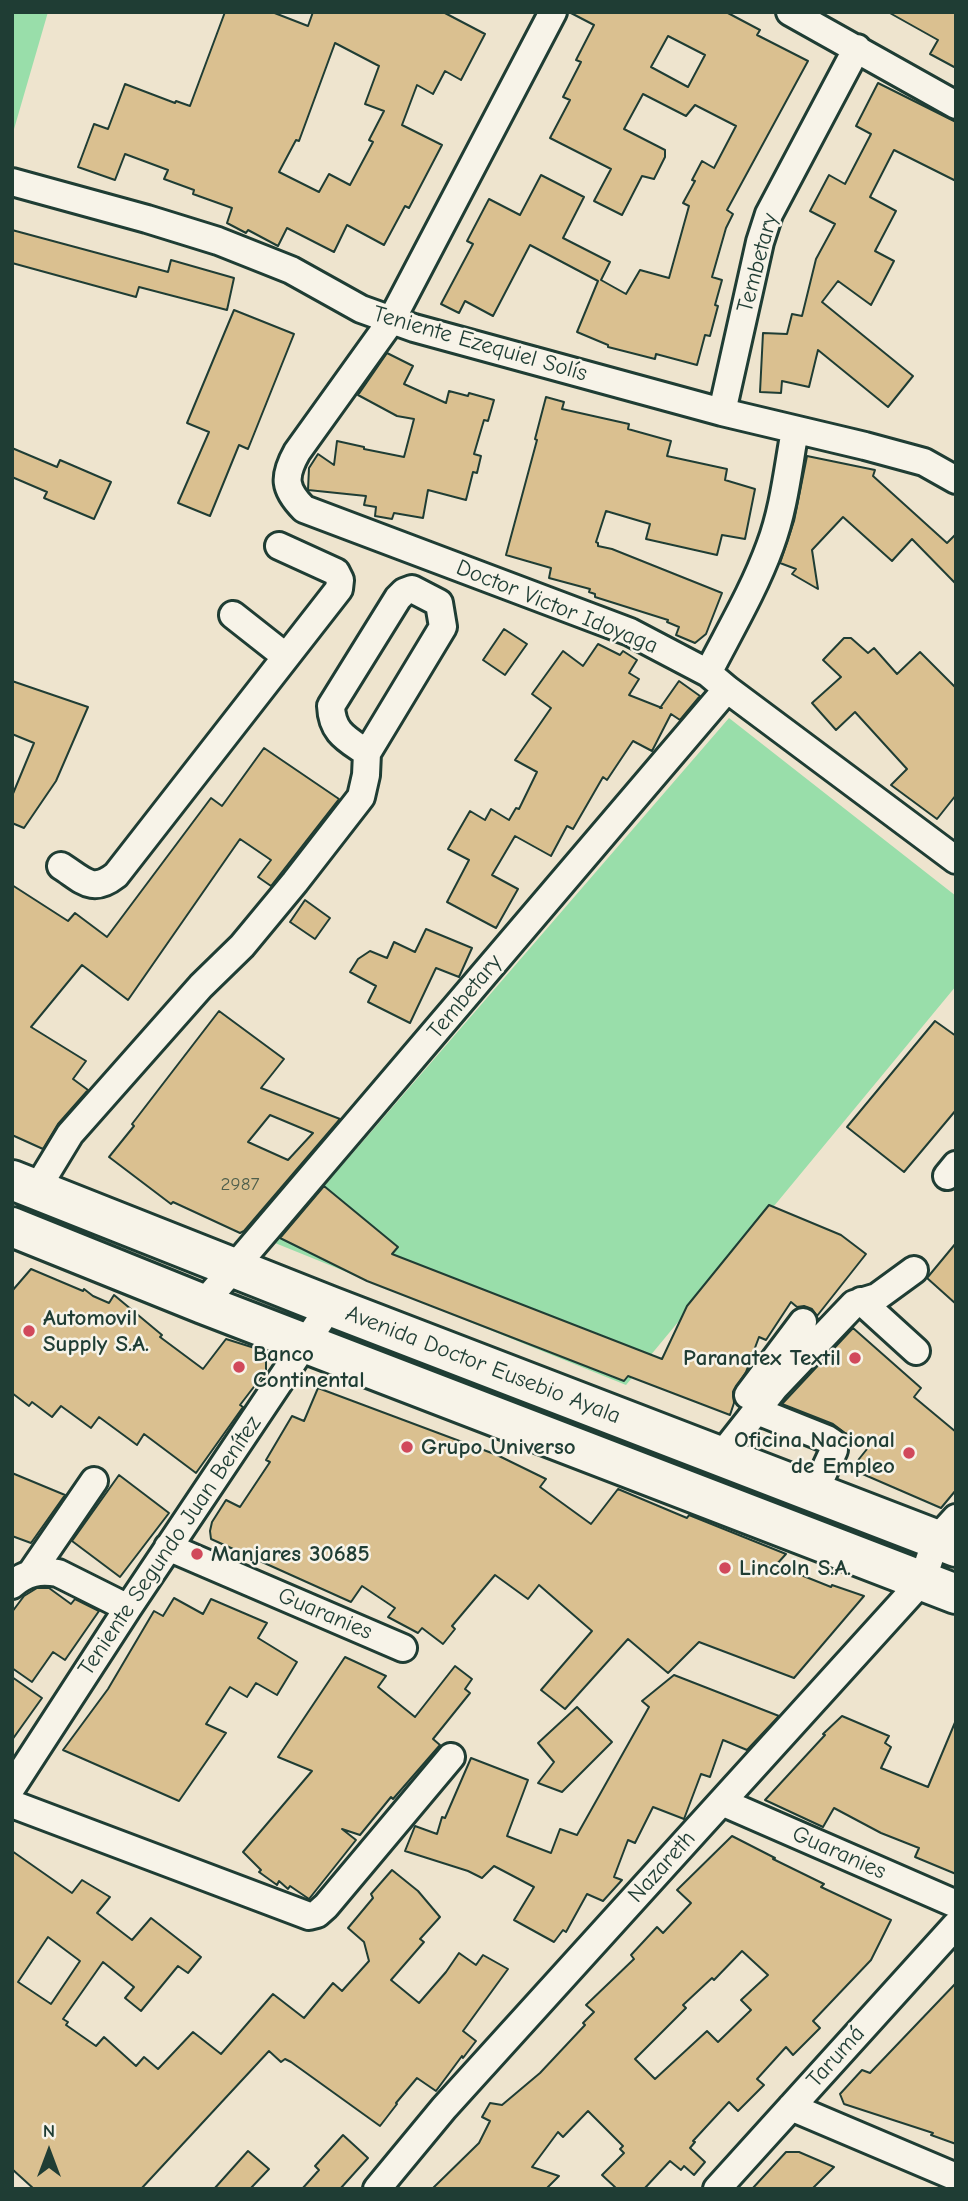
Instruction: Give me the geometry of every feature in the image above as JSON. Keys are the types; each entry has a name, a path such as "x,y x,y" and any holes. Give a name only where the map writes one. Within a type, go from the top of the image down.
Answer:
{"highway":[{"name":"Avenida Doctor Eusebio Ayala","path":"24,1185 814,1493 949,1535"},
{"name":"Avenida Doctor Eusebio Ayala","path":"13,1228 203,1304 939,1587"}],"street":[{"path":"391,321 553,12"},
{"path":"790,12 956,105"},
{"name":"Tembetary","path":"722,412 760,242 769,214 857,48"},
{"name":"Teniente Ezequiel Solís","path":"12,182 218,241 291,270 361,309 391,321 722,412 924,462 956,480"},
{"name":"Doctor Victor Idoyaga","path":"391,321 290,464 287,478 291,496 304,509 630,632 717,681 956,860"},
{"name":"Tembetary","path":"203,1304 717,681 771,545 795,429"},
{"path":"61,866 90,884 104,884 116,875 339,589 340,580 336,572 279,546"},
{"path":"429,598 446,563"},
{"path":"24,1185 201,986 242,946 361,797 367,753 443,627 439,603 412,589 398,598 331,706 332,719 339,733 367,753"},
{"path":"233,615 285,656"},
{"path":"712,1453 757,1411 775,1387 854,1304 877,1297 914,1270"},
{"path":"861,1301 916,1351"},
{"name":"Teniente Segundo Juan Benítez","path":"12,1787 330,1306"},
{"path":"712,1453 732,1416 803,1322"},
{"path":"757,1411 833,1443 834,1450 814,1493"},
{"path":"19,1580 94,1481"},
{"name":"Nazareth","path":"377,2189 444,2108 722,1802 939,1587 949,1535"},
{"name":"Guaranies","path":"169,1547 403,1648"},
{"path":"19,1580 47,1571 58,1573 128,1608"},
{"path":"12,1804 309,1916 317,1914 326,1906 451,1757"},
{"name":"Guaranies","path":"722,1802 956,1904"},
{"name":"Tarumá","path":"717,2189 956,1925"},
{"path":"791,2107 956,2177"}],"green space":[{"path":"12,12 48,12 12,136"},
{"path":"729,718 956,896 956,986 626,1385 275,1243"}],"building":[{"path":"225,12 272,12 308,26 313,12 443,12 485,34 461,80 445,71 433,94 417,85 402,125 442,145 409,208 405,206 384,245 347,225 334,252 287,228 278,246 248,230 246,233 227,223 232,208 193,194 194,190 164,179 168,170 125,154 115,180 78,167 94,124 108,129 125,84 190,106","holes":["335,43 379,66 365,104 384,111 369,140 373,142 350,185 329,174 319,192 279,172 296,140 299,141"]},
{"path":"569,12 726,12 760,30 757,35 808,61 727,210 733,214 726,228 712,277 722,280 715,305 718,306 710,336 705,335 697,365 656,354 655,359 608,347 577,332 598,281 530,245 493,316 465,301 459,313 441,304 473,244 467,241 489,199 520,215 541,175 584,197 563,238 610,262 601,280 626,294 640,270 669,278 689,206 683,203 695,181 692,180 702,161 714,168 736,126 695,105 686,116 643,94 624,129 665,150 665,157 654,179 642,176 622,215 594,201 611,169 550,138 570,100 563,97 581,62 576,60 594,25","holes":["668,36 705,55 688,87 651,67"]},
{"path":"888,12 956,12 956,68 930,54 938,40"},
{"path":"878,83 956,122 956,181 894,150 870,197 896,211 875,251 894,261 871,305 838,281 822,302 913,376 888,407 818,350 809,387 782,381 781,393 760,392 763,333 787,334 792,314 802,316 816,259 835,224 810,211 829,175 845,184 871,134 856,126"},
{"path":"12,230 168,272 171,260 234,278 227,310 139,287 136,297 12,263"},
{"path":"234,310 294,334 248,449 239,445 210,516 178,503 209,432 187,423"},
{"path":"387,353 413,366 404,384 446,403 449,391 494,400 488,421 484,420 474,454 481,456 477,473 473,472 466,500 428,490 423,518 394,513 392,519 375,516 376,507 364,505 366,496 308,490 309,468 318,454 334,465 337,441 404,457 414,419 397,416 358,395"},
{"path":"546,397 564,402 562,409 629,424 628,429 671,441 667,456 727,469 725,480 755,489 745,539 722,535 717,555 646,539 650,524 606,511 596,542 598,546 612,549 722,593 706,634 695,643 676,635 679,627 667,622 668,620 595,597 595,594 589,592 590,589 549,578 551,568 506,555"},
{"path":"12,448 57,467 60,460 111,482 94,519 44,498 47,492 12,477"},
{"path":"807,456 875,470 873,476 947,543 956,534 956,584 912,539 892,561 843,517 812,550 818,589 792,574 796,569 780,563 794,521"},
{"path":"504,629 527,644 505,675 483,660"},
{"path":"844,638 851,638 868,653 874,648 897,674 920,652 956,688 956,795 937,819 891,785 907,769 855,712 836,730 812,703 841,677 823,660"},
{"path":"598,644 620,655 623,651 637,660 629,673 639,679 629,695 660,707 679,681 700,696 680,720 671,714 652,751 633,741 607,780 603,777 573,829 567,826 551,856 515,836 492,875 518,889 496,928 447,902 469,860 448,849 470,811 485,820 491,809 509,820 516,808 519,809 537,772 515,760 551,708 532,694 563,651 583,666"},
{"path":"12,681 88,707 56,781 24,828 12,823 12,796 34,743 12,734"},
{"path":"264,748 339,799 271,886 258,877 271,860 240,839 128,1000 82,965 31,1027 86,1061 73,1079 88,1090 58,1124 43,1149 12,1135 12,885 68,921 75,913 107,937 211,798 222,806"},
{"path":"305,900 330,918 315,939 290,922"},
{"path":"426,929 472,948 459,977 436,968 410,1023 368,1002 376,986 350,972 358,959 370,951 387,958 394,942 415,952"},
{"path":"219,1011 284,1059 261,1088 340,1119 240,1233 173,1202 171,1204 109,1157 134,1126 132,1124","holes":["270,1115 313,1133 288,1160 248,1142"]},
{"path":"935,1021 956,1036 956,1110 904,1172 847,1127"},
{"path":"324,1186 398,1247 392,1254 662,1359 687,1306 769,1205 841,1235 866,1254 817,1316 812,1309 797,1307 791,1302 766,1340 759,1337 746,1372 733,1392 734,1403 730,1415 628,1376 624,1381 367,1281 280,1238"},
{"path":"956,1243 956,1304 927,1278"},
{"path":"31,1269 83,1291 84,1289 109,1303 114,1295 162,1335 160,1337 203,1369 226,1339 261,1350 266,1359 266,1371 240,1405 243,1407 196,1473 144,1434 137,1445 99,1417 91,1428 61,1406 52,1417 32,1402 29,1406 12,1393 12,1291"},
{"path":"853,1328 921,1388 914,1397 956,1432 956,1490 941,1508 851,1469 871,1444 845,1433 833,1424 782,1404"},
{"path":"318,1388 497,1455 546,1479 540,1487 591,1524 618,1489 687,1518 689,1515 786,1554 776,1565 831,1587 832,1585 864,1596 794,1678 699,1642 668,1673 628,1639 565,1709 541,1690 592,1631 539,1585 528,1599 495,1575 452,1626 455,1629 443,1644 422,1628 418,1633 388,1617 395,1608 362,1586 351,1602 211,1539 212,1522 226,1500 240,1507 270,1462 266,1460 292,1416 304,1421"},
{"path":"12,1473 65,1495 31,1543 12,1536"},
{"path":"119,1475 169,1513 120,1577 72,1541"},
{"path":"37,1588 49,1588 71,1604 75,1599 99,1611 65,1660 53,1652 32,1682 12,1668 12,1612 24,1596"},
{"path":"174,1598 203,1614 211,1599 267,1623 258,1638 297,1662 277,1695 256,1683 247,1697 230,1687 206,1724 226,1733 179,1801 63,1750 108,1689 154,1611 163,1616"},
{"path":"345,1657 386,1676 378,1687 415,1717 455,1666 472,1679 465,1689 470,1693 433,1739 440,1745 360,1835 342,1829 356,1840 309,1899 290,1886 288,1889 279,1881 277,1885 259,1872 261,1870 243,1852 312,1771 278,1757"},
{"path":"674,1675 779,1716 747,1750 723,1740 710,1777 701,1774 684,1819 653,1807 635,1843 628,1840 614,1877 622,1880 603,1901 587,1894 566,1932 563,1930 554,1942 514,1920 534,1887 494,1866 482,1878 405,1851 415,1826 437,1834 442,1817 445,1818 471,1758 528,1780 507,1836 551,1853 560,1829 577,1835 649,1707 642,1701"},
{"path":"12,1677 42,1698 12,1740"},
{"path":"577,1707 612,1742 562,1792 538,1783 554,1762 538,1743"},
{"path":"842,1716 889,1736 885,1743 891,1747 881,1768 928,1787 956,1720 956,1874 915,1857 919,1848 881,1833 834,1808 823,1827 765,1800"},
{"path":"732,1836 824,1884 821,1887 891,1920 871,1960 813,2021 820,2028 793,2055 786,2047 757,2079 764,2085 738,2111 729,2102 693,2141 695,2142 690,2148 705,2162 694,2175 684,2166 681,2170 670,2161 644,2189 617,2189 602,2175 624,2153 620,2149 623,2146 588,2111 563,2137 558,2132 532,2167 559,2176 546,2189 432,2189 479,2143 490,2121 482,2117 490,2103 502,2105 540,2073 594,2012 586,2005 634,1959 631,1955 657,1927 663,1933 691,1903 677,1890","holes":["742,1951 768,1975 741,2000 751,2010 718,2042 707,2031 655,2079 635,2059 686,2008 683,2005 712,1978 714,1980"]},
{"path":"12,1851 72,1893 82,1880 110,1897 97,1913 132,1940 151,1918 201,1957 188,1973 178,1966 141,2011 125,1998 134,1987 103,1962 63,2019 68,2022 66,2025 96,2046 104,2037 136,2066 144,2057 158,2069 193,2032 221,2054 273,1994 304,2018 333,1983 342,1991 369,1961 364,1942 348,1928 373,1898 371,1894 392,1870 418,1891 440,1917 420,1939 424,1942 391,1980 419,2003 459,1953 476,1965 483,1955 508,1969 463,2031 476,2041 463,2058 462,2056 436,2091 417,2078 380,2126 291,2062 285,2059 281,2062 269,2051 141,2189 34,2189 12,2169","holes":["48,1937 80,1961 51,2004 18,1982"]},
{"path":"956,1983 956,2144 931,2135 933,2133 844,2104 840,2094 862,2070 870,2073"},
{"path":"343,2135 368,2158 340,2189 302,2189 319,2170 315,2166"},
{"path":"248,2151 269,2169 250,2189 214,2189"},
{"path":"786,2152 799,2152 834,2167 812,2189 752,2189"}],"place":[{"name":"Automovil Supply S.A.","path":"29,1331"},
{"name":"Paranatex Textil","path":"855,1358"},
{"name":"Banco Continental","path":"239,1367"},
{"name":"Grupo Universo","path":"407,1447"},
{"name":"Oficina Nacional de Empleo","path":"909,1453"},
{"name":"Manjares 30685","path":"197,1554"},
{"name":"Lincoln S.A.","path":"725,1568"}]}
